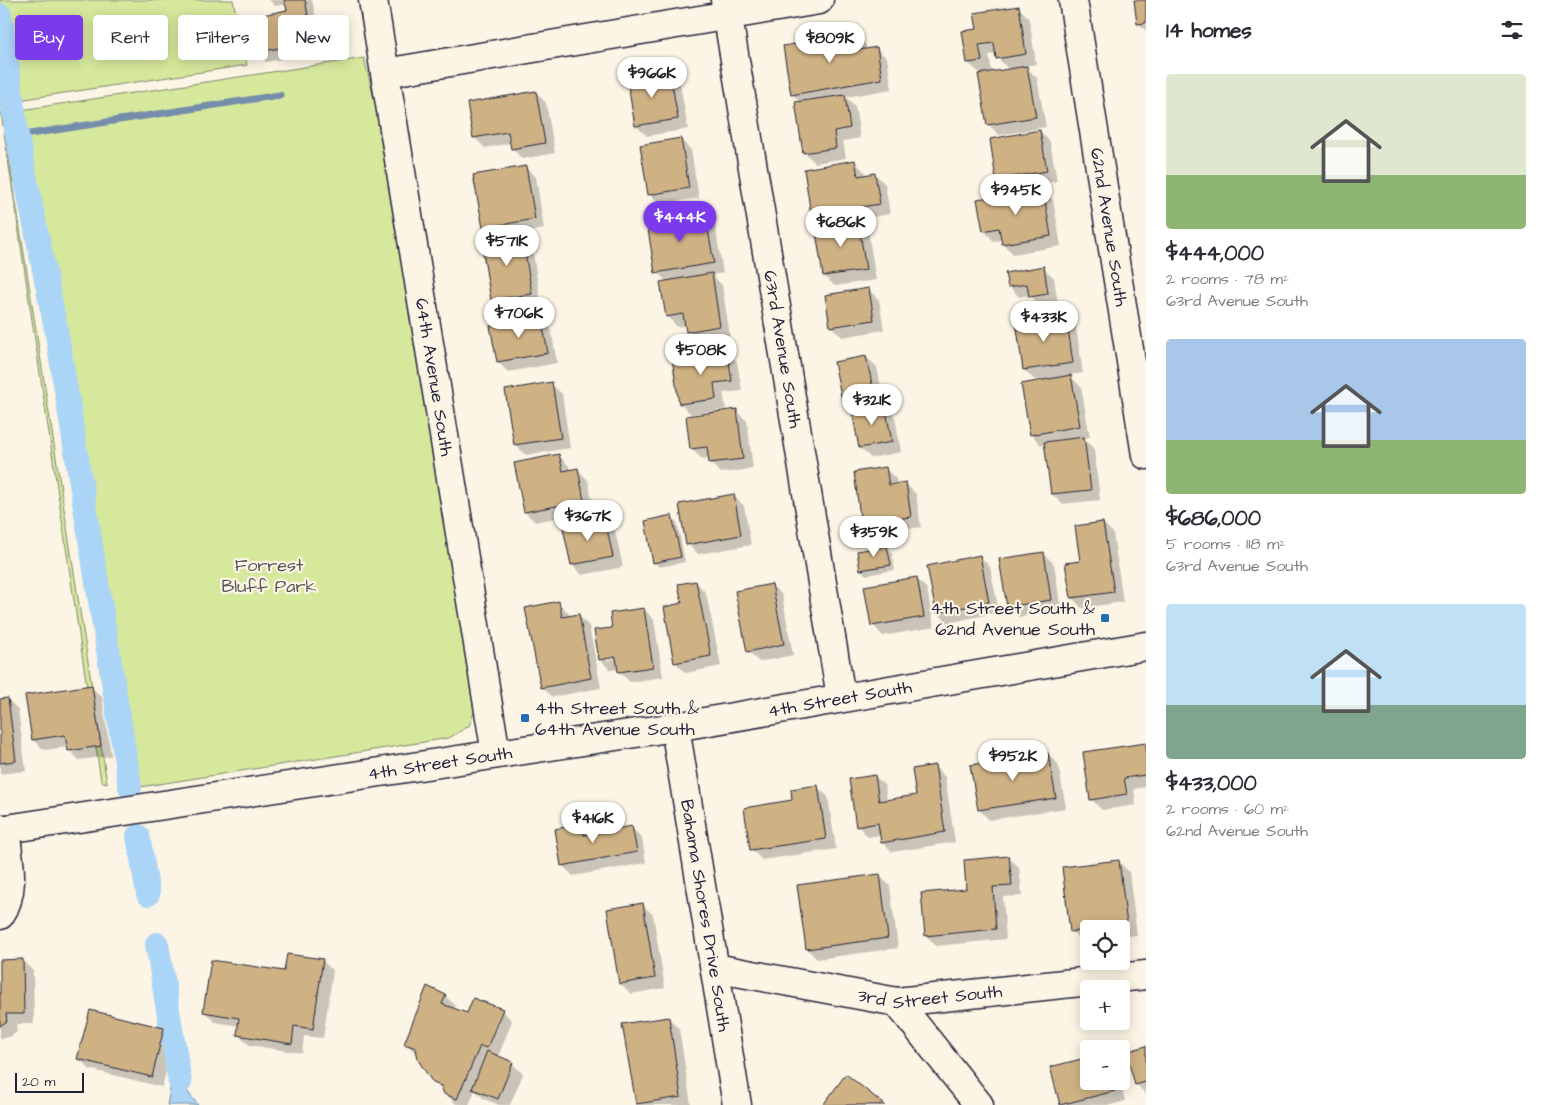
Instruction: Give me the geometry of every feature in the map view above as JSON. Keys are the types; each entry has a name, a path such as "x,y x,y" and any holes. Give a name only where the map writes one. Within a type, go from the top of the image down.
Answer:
{"street":[{"name":"64th Avenue South","path":"373,0 496,754"},
{"path":"385,73 726,8 819,0"},
{"name":"62nd Avenue South","path":"1073,0 1146,455"},
{"name":"63rd Avenue South","path":"726,8 841,697"},
{"name":"4th Street South","path":"2,830 675,727 1146,646"},
{"name":"Bahama Shores Drive South","path":"675,727 737,1105"},
{"path":"0,915 5,908 10,878 2,830"},
{"name":"3rd Street South","path":"715,968 897,1002 1146,975"},
{"path":"897,1002 979,1105"}],"green space":[{"path":"0,0 233,0 236,15 178,15 178,60 246,60 247,65 12,101 2,113 107,783 101,781 0,106"},
{"name":"Forrest Bluff Park","path":"364,58 377,110 475,710 469,726 449,738 140,787 118,780 14,111"}],"water":[{"path":"180,1082 198,1105 167,1105 171,1084"}],"building":[{"path":"284,0 305,0 308,15 278,15 278,48 268,50 268,15 263,15 287,10"},
{"path":"1134,0 1146,0 1146,23 1137,24"},
{"path":"1019,6 1026,54 996,59 994,43 979,45 982,61 967,63 962,31 977,29 974,13"},
{"path":"856,34 859,50 877,47 882,79 791,95 783,46"},
{"path":"1027,66 1036,117 987,125 978,74"},
{"path":"670,72 678,119 635,126 627,79"},
{"path":"536,91 545,143 511,149 508,132 473,138 467,103"},
{"path":"845,95 850,128 834,131 836,148 803,153 795,102"},
{"path":"1040,130 1047,171 996,180 990,139"},
{"path":"681,138 689,188 648,195 640,145"},
{"path":"855,160 858,176 875,173 880,204 811,215 804,169"},
{"path":"526,166 535,219 483,228 473,175"},
{"path":"1043,189 1051,236 1002,244 999,228 983,231 977,199"},
{"path":"705,213 714,263 655,273 647,223"},
{"path":"858,219 866,270 823,276 815,226"},
{"path":"522,234 532,294 491,300 481,241"},
{"path":"1044,266 1048,294 1029,297 1027,284 1008,287 1005,273"},
{"path":"712,273 720,326 686,332 683,314 666,317 660,282"},
{"path":"869,288 874,320 830,327 825,295"},
{"path":"1066,315 1073,363 1023,370 1016,322"},
{"path":"541,317 548,353 497,362 490,326"},
{"path":"727,350 732,381 714,383 716,399 679,404 672,358"},
{"path":"866,356 874,393 842,400 834,362"},
{"path":"1071,375 1080,426 1030,435 1021,384"},
{"path":"552,382 561,438 514,445 505,390"},
{"path":"885,405 892,442 859,448 852,411"},
{"path":"737,409 743,459 709,463 707,447 690,449 686,416"},
{"path":"1084,437 1091,490 1051,494 1044,442"},
{"path":"559,454 563,471 578,468 584,501 524,512 514,463"},
{"path":"886,467 889,485 906,482 911,517 861,524 854,472"},
{"path":"734,494 741,535 686,545 679,504"},
{"path":"672,515 681,557 653,563 645,521"},
{"path":"605,519 613,557 571,565 563,528"},
{"path":"1103,522 1114,592 1071,598 1065,563 1080,561 1075,526"},
{"path":"887,546 891,565 860,570 857,551"},
{"path":"1044,552 1051,600 1007,607 999,559"},
{"path":"980,555 989,602 936,613 927,566"},
{"path":"917,577 924,617 871,626 864,586"},
{"path":"696,581 711,656 674,663 664,607 682,603 678,584"},
{"path":"772,584 784,644 747,652 735,591"},
{"path":"559,601 562,617 579,614 591,678 541,688 525,608"},
{"path":"644,608 653,667 618,672 616,657 599,660 594,630 612,628 610,613"},
{"path":"92,685 101,746 68,751 65,735 32,740 25,695"},
{"path":"8,698 16,761 0,763 0,699"},
{"path":"1146,743 1146,775 1124,778 1127,794 1090,800 1083,752"},
{"path":"1048,753 1056,798 978,810 970,765"},
{"path":"935,765 945,832 881,843 878,823 856,827 849,779 875,775 879,801 916,795 912,769"},
{"path":"818,785 826,839 750,850 744,808 792,800 791,789"},
{"path":"582,824 584,835 632,826 637,852 561,866 555,829"},
{"path":"1009,856 1012,886 993,887 996,929 925,936 921,893 966,889 964,860"},
{"path":"1119,860 1126,920 1080,920 1080,931 1070,932 1062,867"},
{"path":"880,874 888,938 806,949 797,885"},
{"path":"643,903 655,978 619,984 607,909"},
{"path":"287,954 323,959 313,1029 294,1026 292,1044 237,1035 239,1018 203,1012 211,960 284,971"},
{"path":"23,959 24,1014 6,1014 7,1021 0,1026 0,960"},
{"path":"427,986 446,995 442,1004 467,1013 473,998 503,1009 487,1048 480,1046 457,1099 444,1094 441,1086 433,1083 418,1060 416,1048 404,1044"},
{"path":"90,1010 164,1028 152,1077 77,1059"},
{"path":"669,1017 681,1097 636,1104 622,1024"},
{"path":"1146,1046 1146,1082 1135,1085 1130,1067 1130,1051"},
{"path":"487,1051 513,1062 498,1099 472,1089"},
{"path":"1080,1059 1080,1090 1115,1091 1060,1105 1050,1067"},
{"path":"846,1074 885,1105 823,1105"}],"waterway":[{"path":"0,15 17,136 57,334 130,787"},
{"path":"17,136 280,95"},
{"path":"138,836 148,894"},
{"path":"157,944 180,1082"}],"place":[{"name":"4th Street South & 62nd Avenue South","path":"1105,618"},
{"name":"4th Street South & 64th Avenue South","path":"525,718"}]}
